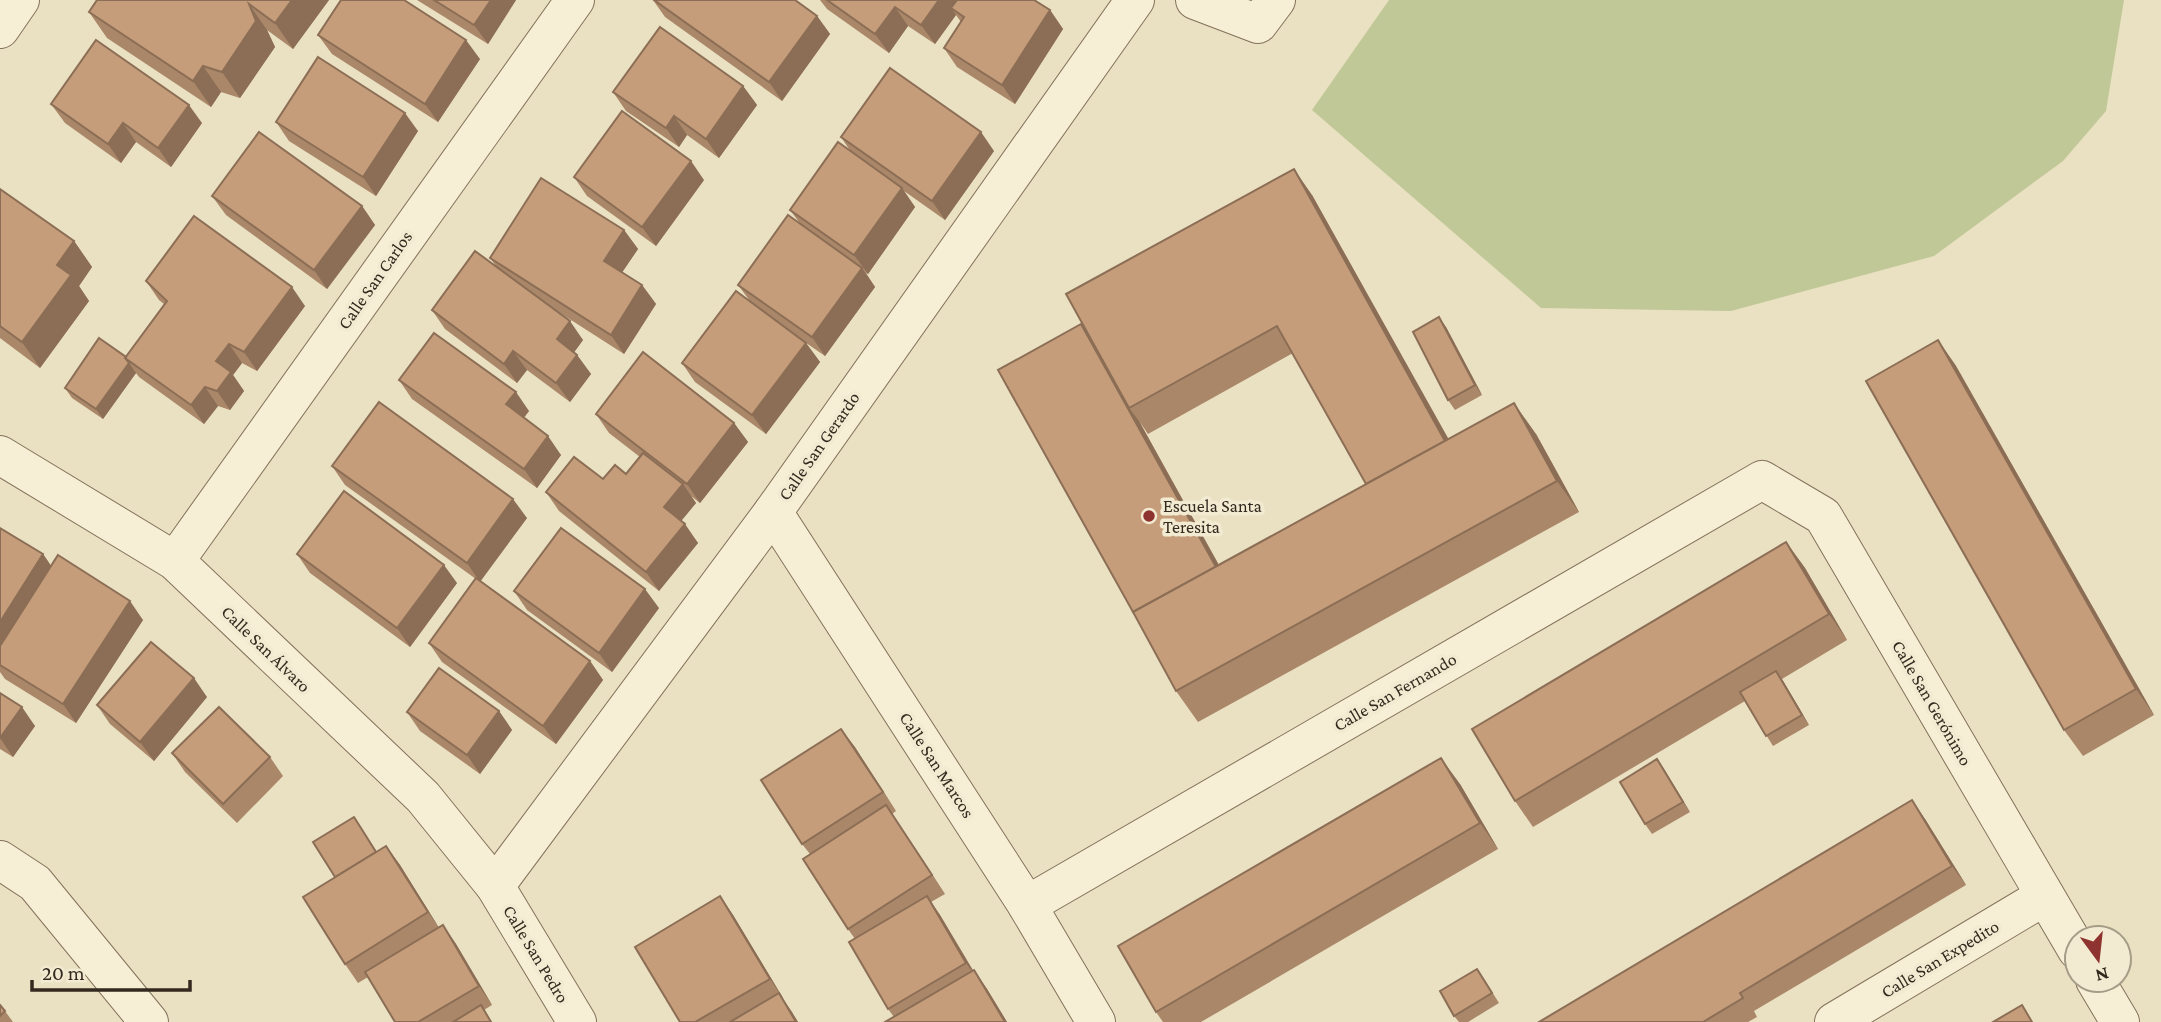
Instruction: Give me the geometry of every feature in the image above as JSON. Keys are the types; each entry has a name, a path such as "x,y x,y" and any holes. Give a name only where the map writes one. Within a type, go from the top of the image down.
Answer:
{"street":[{"path":"0,29 20,0"},
{"name":"Calle San Carlos","path":"175,561 575,0"},
{"name":"Calle San Gerardo","path":"495,886 772,512 1135,0"},
{"path":"1195,0 1258,24 1276,0"},
{"name":"Calle San Álvaro","path":"0,455 175,561 423,797 495,886"},
{"name":"Calle San Gerónimo","path":"1762,480 1823,516 2063,926"},
{"name":"Calle San Fernando","path":"1027,905 1762,480"},
{"name":"Calle San Marcos","path":"772,512 1027,905 1096,1022"},
{"path":"0,860 35,883 149,1022"},
{"name":"Calle San Pedro","path":"495,886 577,1022"},
{"name":"Calle San Expedito","path":"1835,1022 2045,896"},
{"path":"2103,994 2120,1022"}],"green space":[{"path":"1389,0 2124,0 2106,111 2063,161 1934,256 1731,311 1541,308 1312,110"}],"building":[{"path":"97,0 292,0 275,23 249,4 256,21 222,72 203,66 193,81 89,12"},
{"path":"341,0 404,0 466,40 425,104 318,35"},
{"path":"434,0 491,0 474,25"},
{"path":"654,0 795,0 817,16 769,82"},
{"path":"827,0 939,0 921,25 895,7 875,34"},
{"path":"957,0 1034,0 1050,10 1002,85 944,48 964,17 951,8"},
{"path":"660,27 743,86 706,139 674,116 666,128 613,92"},
{"path":"96,40 189,105 158,148 123,123 108,144 51,104"},
{"path":"318,57 405,113 363,177 276,122"},
{"path":"890,68 981,132 932,201 841,137"},
{"path":"622,111 691,161 642,227 574,177"},
{"path":"259,132 362,206 314,270 212,196"},
{"path":"838,142 902,188 854,255 790,210"},
{"path":"1294,169 1445,441 1366,484 1277,326 1129,408 1066,294"},
{"path":"541,178 624,230 604,261 642,285 611,335 490,258"},
{"path":"0,189 74,241 57,265 71,275 22,342 0,326"},
{"path":"788,215 862,268 812,337 738,285"},
{"path":"194,216 292,287 244,352 229,344 216,361 231,372 217,391 205,387 191,405 125,358 167,301 146,281"},
{"path":"475,251 570,321 557,339 577,355 556,383 513,351 504,364 432,310"},
{"path":"736,291 806,343 752,415 682,363"},
{"path":"1439,317 1475,385 1448,400 1413,332"},
{"path":"1081,324 1216,567 1133,612 998,370"},
{"path":"434,333 516,392 506,404 548,436 524,469 399,380"},
{"path":"99,338 126,357 129,363 96,409 65,388"},
{"path":"1938,340 2136,689 2064,730 1866,381"},
{"path":"643,352 734,423 687,484 596,414"},
{"path":"379,402 513,499 467,563 332,466"},
{"path":"1514,403 1557,481 1176,691 1133,612"},
{"path":"643,453 683,484 664,507 685,524 646,572 546,492 574,457 603,479 615,465 626,474"},
{"path":"344,491 444,565 397,628 297,554"},
{"path":"0,528 43,554 0,622"},
{"path":"561,528 645,589 599,653 514,591"},
{"path":"1786,542 1829,614 1515,801 1472,729"},
{"path":"58,555 130,601 63,704 0,665 0,646"},
{"path":"476,578 590,661 543,726 429,643"},
{"path":"151,642 194,678 140,742 97,705"},
{"path":"439,668 499,711 467,755 407,712"},
{"path":"1776,671 1802,715 1766,736 1740,692"},
{"path":"0,693 22,707 0,738"},
{"path":"219,707 270,757 223,804 172,753"},
{"path":"841,729 883,792 802,844 761,780"},
{"path":"1441,758 1480,823 1156,1012 1118,946"},
{"path":"1657,759 1683,802 1645,824 1620,782"},
{"path":"1912,800 1952,866 1740,993 1743,998 1703,1022 1539,1022"},
{"path":"886,805 932,875 848,929 803,859"},
{"path":"354,817 376,852 335,877 313,842"},
{"path":"386,846 428,912 345,964 303,897"},
{"path":"720,896 770,979 695,1022 680,1022 635,947"},
{"path":"927,896 966,963 888,1009 849,942"},
{"path":"443,925 479,986 418,1022 395,1022 365,972"},
{"path":"1477,969 1492,993 1454,1016 1440,991"},
{"path":"974,970 1005,1022 885,1022"},
{"path":"779,993 796,1022 730,1022"},
{"path":"481,1005 491,1022 453,1022"},
{"path":"2022,1005 2032,1022 1993,1022"}],"place":[{"name":"Escuela Santa Teresita","path":"1149,516"}]}
